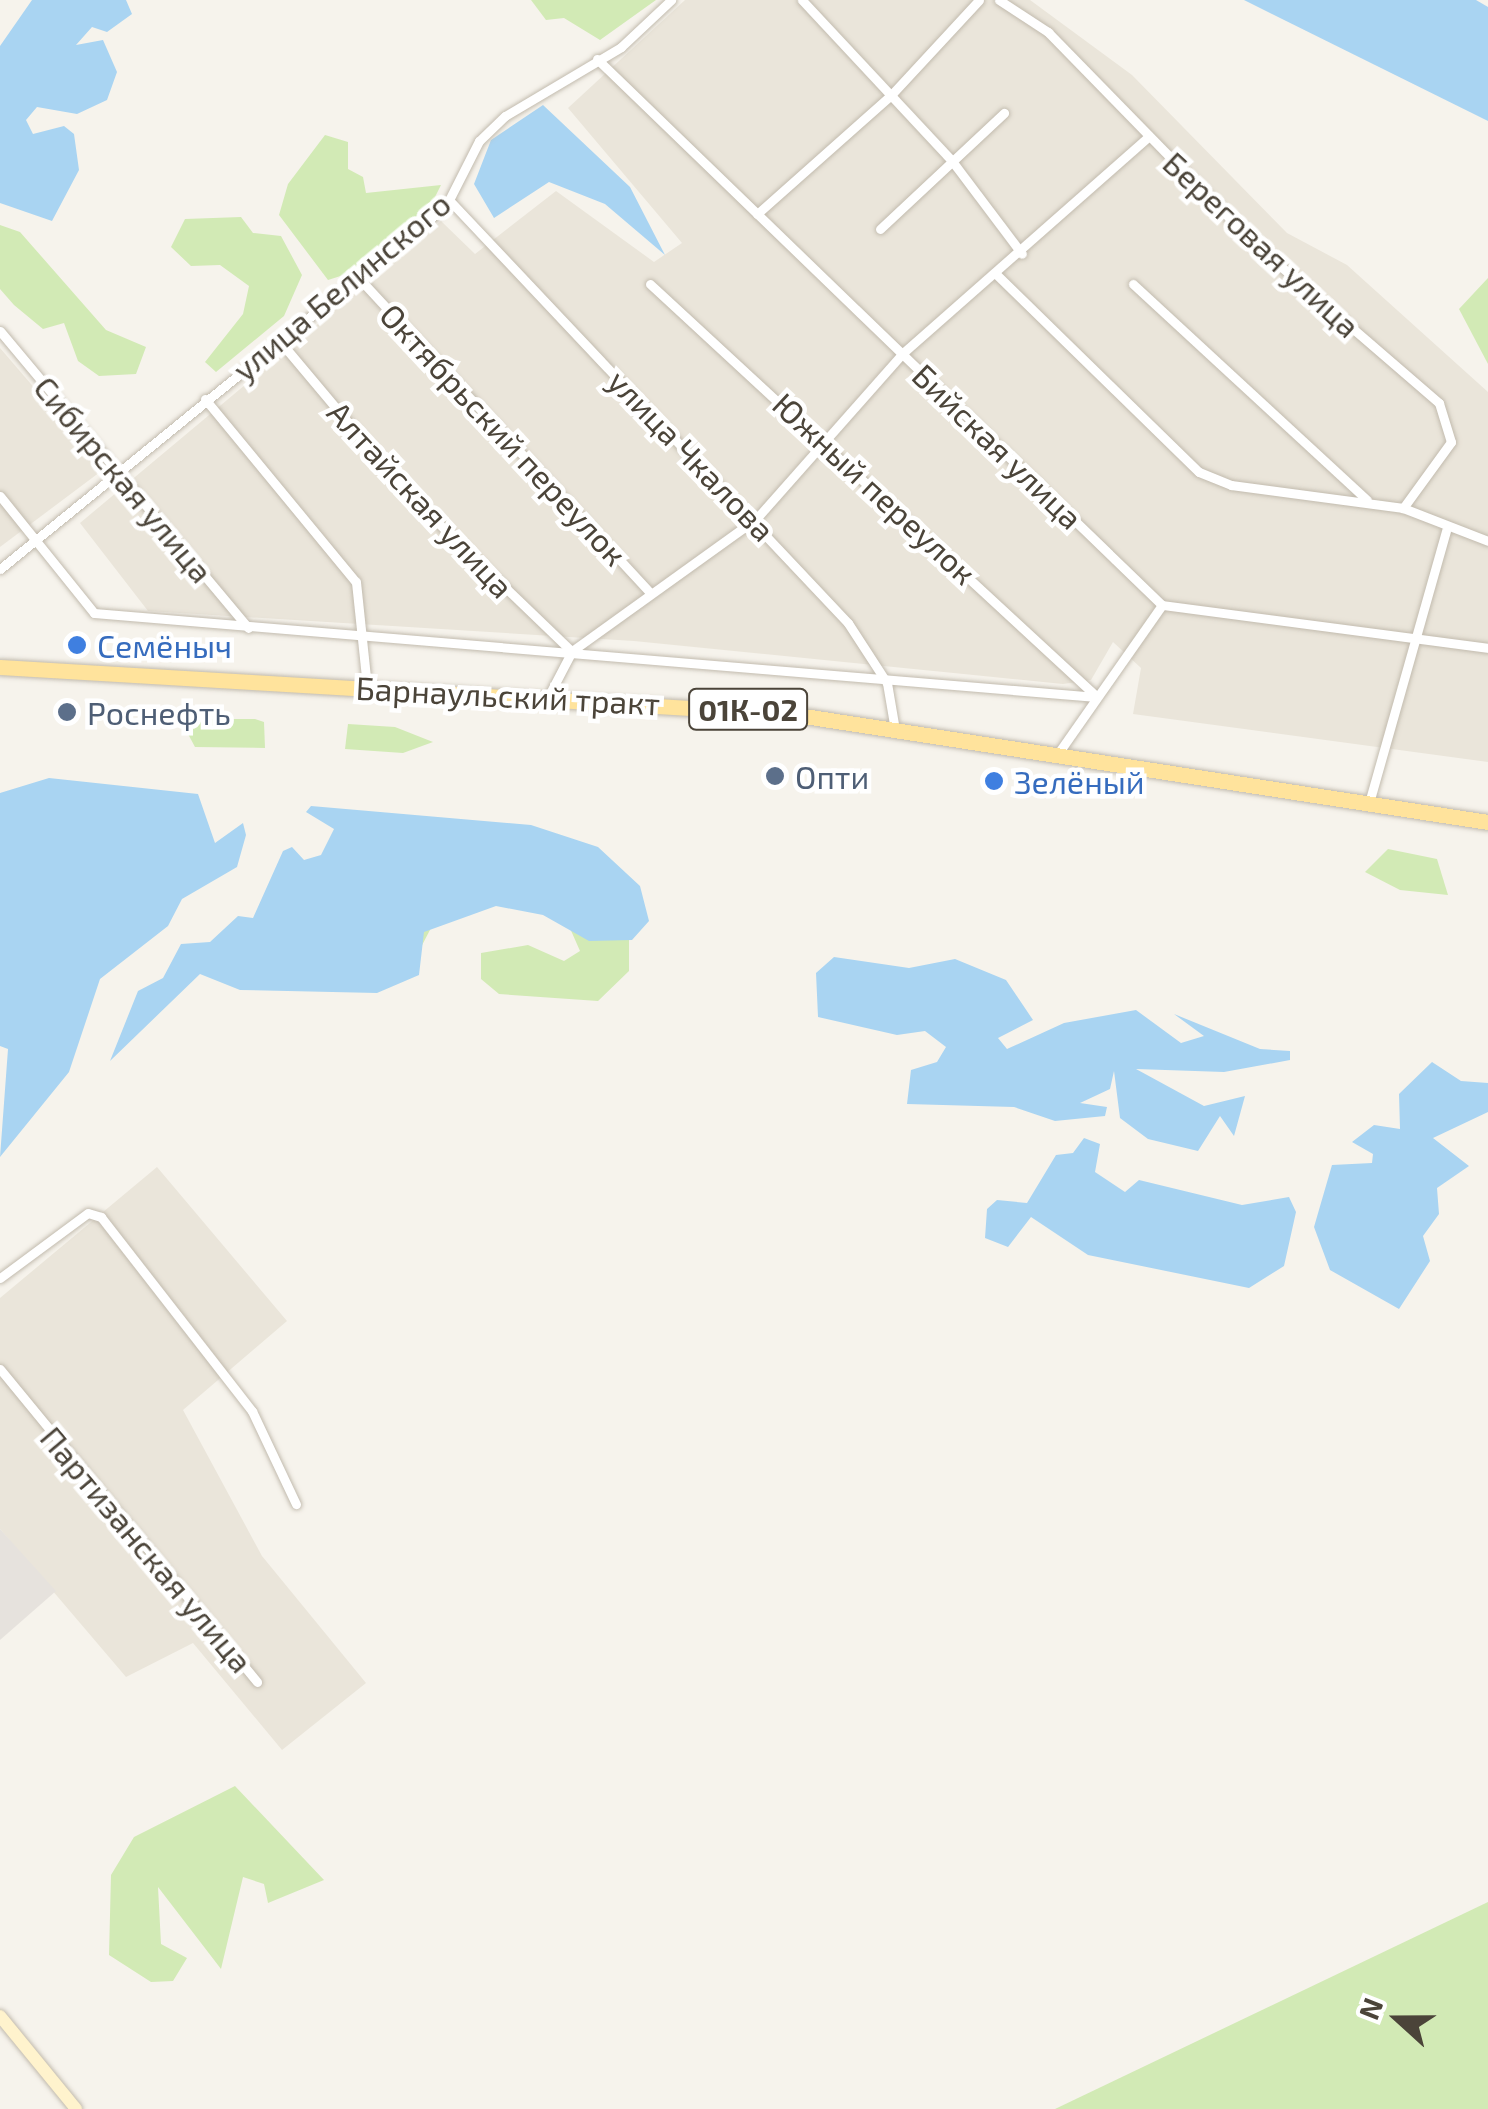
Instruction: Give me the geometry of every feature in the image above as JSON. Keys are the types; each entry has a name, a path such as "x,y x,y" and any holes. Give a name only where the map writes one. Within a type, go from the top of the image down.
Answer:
{"main road":[{"name":"Барнаульский тракт","path":"0,667 732,708 1488,822"}],"street":[{"name":"улица Белинского","path":"0,570 356,275 451,202 487,132 597,59 671,0"},
{"path":"802,0 952,161 1022,254"},
{"path":"758,214 892,94 978,0"},
{"name":"Береговая улица","path":"999,0 1048,32 1148,138 1438,403 1450,442 1404,508"},
{"name":"Бийская улица","path":"597,59 1162,604"},
{"path":"880,228 1004,113"},
{"path":"548,697 572,651 756,519 903,354 1022,254 1148,138"},
{"name":"улица Чкалова","path":"451,202 756,519 848,623 887,683 895,730"},
{"name":"Октябрьский переулок","path":"356,275 651,594"},
{"path":"998,275 1199,472 1230,485 1404,508 1446,530 1488,541"},
{"name":"Южный переулок","path":"650,284 826,439 1096,697"},
{"path":"1133,284 1368,502"},
{"name":"Сибирская улица","path":"0,331 248,628"},
{"name":"Алтайская улица","path":"278,339 407,492 572,651"},
{"path":"206,399 356,582 367,687"},
{"path":"0,496 94,613 572,651 887,683 1096,697"},
{"path":"1369,804 1420,635 1446,530"},
{"path":"1057,755 1162,604 1420,635 1488,648"},
{"path":"0,1278 88,1212 101,1218 252,1411 296,1504"},
{"name":"Партизанская улица","path":"0,1369 257,1682"},
{"path":"0,2016 76,2109"}],"shaded area":[{"path":"685,0 1030,0 1132,75 1287,233 1347,265 1488,392 1488,762 1133,714 1141,668 1113,642 1091,680 1063,684 634,641 148,611 80,523 441,221 475,254 556,191 654,262 682,243 568,108"},
{"path":"0,348 104,469 0,547"},
{"path":"157,1167 287,1321 183,1410 262,1556 366,1683 282,1750 193,1643 126,1677 0,1529 0,1298"},
{"path":"0,1529 56,1591 0,1640"}],"green space":[{"path":"531,0 656,0 600,40 564,18 546,20"},
{"path":"325,135 348,142 348,169 363,177 366,193 441,185 429,209 353,272 328,280 279,215 288,184"},
{"path":"241,217 253,233 281,236 302,275 284,316 216,372 205,362 243,314 249,286 220,265 191,266 171,247 185,219"},
{"path":"0,225 20,232 106,330 146,347 136,374 99,376 78,361 64,323 43,329 14,305 0,289"},
{"path":"1488,278 1488,364 1459,309"},
{"path":"180,719 264,722 265,748 195,747"},
{"path":"348,724 395,727 433,742 403,753 345,749"},
{"path":"1388,849 1437,859 1448,895 1400,890 1365,872"},
{"path":"364,876 629,920 629,971 598,1001 499,994 481,979 481,953 528,945 564,961 580,951 569,926 531,905 488,904 431,928 419,951"},
{"path":"235,1786 324,1880 268,1903 264,1884 243,1877 221,1969 158,1887 161,1944 187,1958 173,1981 151,1982 109,1955 111,1875 134,1837"},
{"path":"1488,1902 1488,2109 1055,2109"}],"water":[{"path":"32,0 126,0 132,14 107,32 92,27 76,45 103,40 117,72 107,100 77,114 37,107 26,120 33,134 64,126 74,134 79,170 52,221 0,203 0,46"},
{"path":"1244,0 1476,0 1488,7 1488,121"},
{"path":"543,105 630,187 665,255 605,204 549,182 494,218 474,184 491,140"},
{"path":"49,778 198,794 215,843 243,823 246,835 237,867 182,899 168,926 100,979 69,1072 0,1157 8,1049 0,1046 0,793"},
{"path":"311,806 531,825 598,847 640,886 649,921 632,940 589,941 543,915 496,906 424,932 419,975 377,993 240,990 200,974 110,1061 138,991 163,978 181,944 210,942 238,916 253,918 283,851 292,847 304,860 321,855 334,829 306,812"},
{"path":"834,957 909,968 955,959 1006,980 1033,1020 998,1038 1007,1049 1064,1023 1136,1010 1181,1043 1204,1036 1174,1014 1260,1049 1290,1051 1290,1060 1224,1072 1136,1069 1204,1106 1245,1096 1234,1136 1220,1116 1198,1151 1148,1139 1120,1118 1114,1071 1110,1089 1080,1103 1107,1107 1105,1116 1055,1121 1014,1107 907,1104 911,1070 937,1062 946,1047 925,1031 897,1035 818,1017 816,973"},
{"path":"1432,1062 1461,1081 1488,1083 1488,1112 1433,1138 1469,1166 1437,1188 1439,1214 1423,1236 1430,1261 1399,1309 1330,1270 1314,1227 1332,1165 1372,1163 1373,1154 1352,1142 1374,1125 1400,1129 1399,1094"},
{"path":"1084,1138 1100,1144 1095,1172 1125,1192 1139,1180 1242,1205 1289,1197 1296,1212 1284,1266 1249,1288 1088,1255 1031,1217 1008,1247 985,1238 987,1209 997,1200 1027,1203 1056,1155 1073,1153"}],"place":[{"name":"Семёныч","path":"77,645"},
{"name":"Роснефть","path":"67,712"},
{"name":"Опти","path":"775,776"},
{"name":"Зелёный","path":"994,781"}]}
